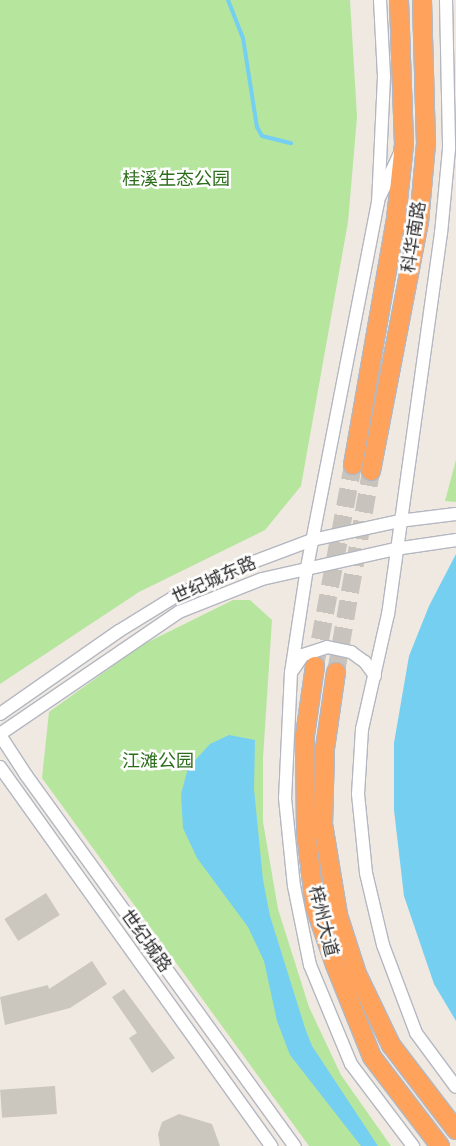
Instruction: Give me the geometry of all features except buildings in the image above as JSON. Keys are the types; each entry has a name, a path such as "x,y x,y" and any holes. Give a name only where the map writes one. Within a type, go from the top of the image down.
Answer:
{"highway":[{"name":"科华南路","path":"354,465 396,219 404,144 399,0"},
{"name":"科华南路","path":"371,471 419,222 426,144 422,0"},
{"name":"梓州大道","path":"315,666 305,735 306,832 316,907 335,966 372,1057 440,1146"},
{"name":"梓州大道","path":"336,672 325,748 324,824 338,915 357,974 391,1045 456,1130"}],"main road":[{"path":"380,0 384,77 378,202 307,568 291,672 285,798 294,886 310,965 351,1064 413,1146"},
{"path":"446,0 449,149 442,233 395,549 388,614 362,729 358,794 366,873 383,945 416,1033 456,1087"},
{"path":"378,202 404,144"},
{"name":"世纪城东路","path":"0,714 119,631 176,596 248,564 312,540 399,521 455,514"},
{"name":"世纪城东路","path":"0,734 179,612 262,579 395,549 456,540"},
{"path":"291,672 303,655 327,647 351,652 365,662 375,676"},
{"name":"世纪城路","path":"0,734 26,775 295,1146"},
{"name":"世纪城路","path":"0,767 272,1146"}],"green space":[{"name":"桂溪生态公园","path":"0,0 350,0 357,117 348,222 301,486 265,530 139,592 0,684"},
{"path":"456,460 456,502 445,501"},
{"name":"江滩公园","path":"233,600 250,600 272,620 263,758 263,822 278,909 309,1007 341,1075 391,1146 309,1146 42,778 49,712 142,645"}],"water":[{"path":"456,554 456,1021 434,984 404,896 394,810 394,743 409,656 429,606"},
{"path":"229,735 255,740 254,789 263,880 270,916 305,1028 312,1046 378,1146 361,1146 290,1055 277,1021 264,961 248,927 197,858 183,828 181,794 188,768 210,744"}],"waterway":[{"path":"228,0 243,38 257,127 262,136 291,143"}],"tunnel":[{"path":"315,666 353,465"},
{"path":"336,672 371,471"}]}
